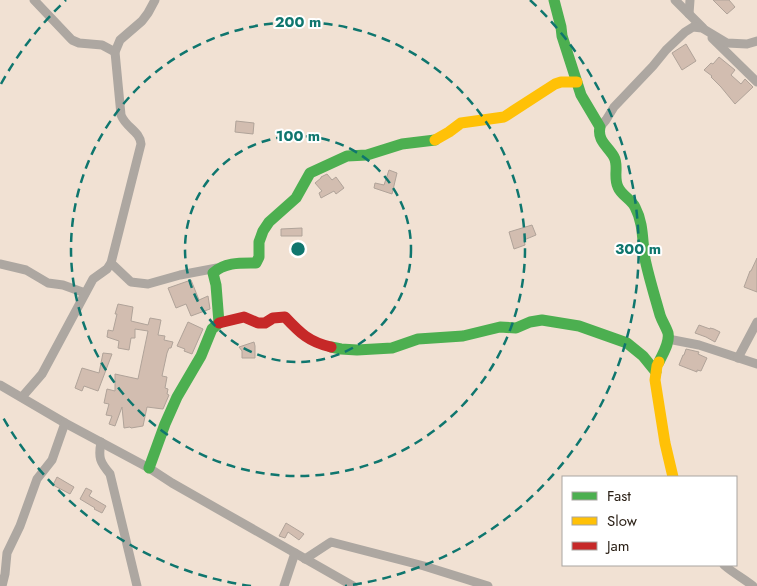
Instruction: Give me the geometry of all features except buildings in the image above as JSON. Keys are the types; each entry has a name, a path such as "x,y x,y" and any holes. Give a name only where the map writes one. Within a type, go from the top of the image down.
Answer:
{"street":[{"path":"34,0 72,40 78,43 102,45 116,52"},
{"path":"22,397 42,374 93,279 111,263 140,152 141,140 127,126 121,115 116,52 120,40 142,21 155,0"},
{"path":"554,0 562,36 581,95 600,127 601,140 614,157 617,186 634,206 643,230 645,258 668,334 666,347 657,366 655,380 665,444 673,476"},
{"path":"675,0 757,82"},
{"path":"689,14 690,0"},
{"path":"600,127 614,107 666,50 693,27 702,28 727,43 747,44 757,41"},
{"path":"111,263 131,282 148,284 180,275 236,264 256,263 263,231 296,198 310,173 347,156 367,155 402,144 434,140 462,123 504,117 555,84 577,82"},
{"path":"0,264 26,270 48,283 63,285 85,293"},
{"path":"217,268 213,273 216,285 219,323"},
{"path":"149,468 165,424 212,329 219,323 244,317 254,322 264,323 273,318 285,317 302,335 322,345 357,350 392,348 418,338 463,336 500,327 516,328 530,322 542,320 579,326 627,343 643,356 656,372"},
{"path":"738,358 757,322"},
{"path":"668,339 699,345 757,364"},
{"path":"0,385 64,423 149,468 353,586"},
{"path":"2,584 8,553 23,520 37,479 52,460 64,423"},
{"path":"101,442 99,453 101,463 110,474 137,586"},
{"path":"305,559 331,542 424,566 488,586"},
{"path":"284,586 295,553"},
{"path":"725,566 753,586"}],"traffic: fast":[{"path":"554,0 562,36 581,95 600,127 599,132 602,140 615,160 618,187 633,204 638,213 648,273 660,315 668,333 667,344 659,362"},
{"path":"149,468 177,397 201,356 212,329 219,323 216,285 213,273 228,265 256,263 259,257 259,242 263,231 269,222 296,198 310,173 347,156 367,155 402,144 435,140"},
{"path":"331,347 357,350 392,348 418,339 463,336 500,327 516,328 530,322 542,320 579,326 627,343 643,356 656,372"}],"traffic: slow":[{"path":"435,140 461,123 504,117 555,84 577,82"},
{"path":"659,362 655,380 665,443 673,476"}],"traffic: jam":[{"path":"219,323 244,317 258,323 265,323 273,318 285,317 305,336 331,347"}]}
